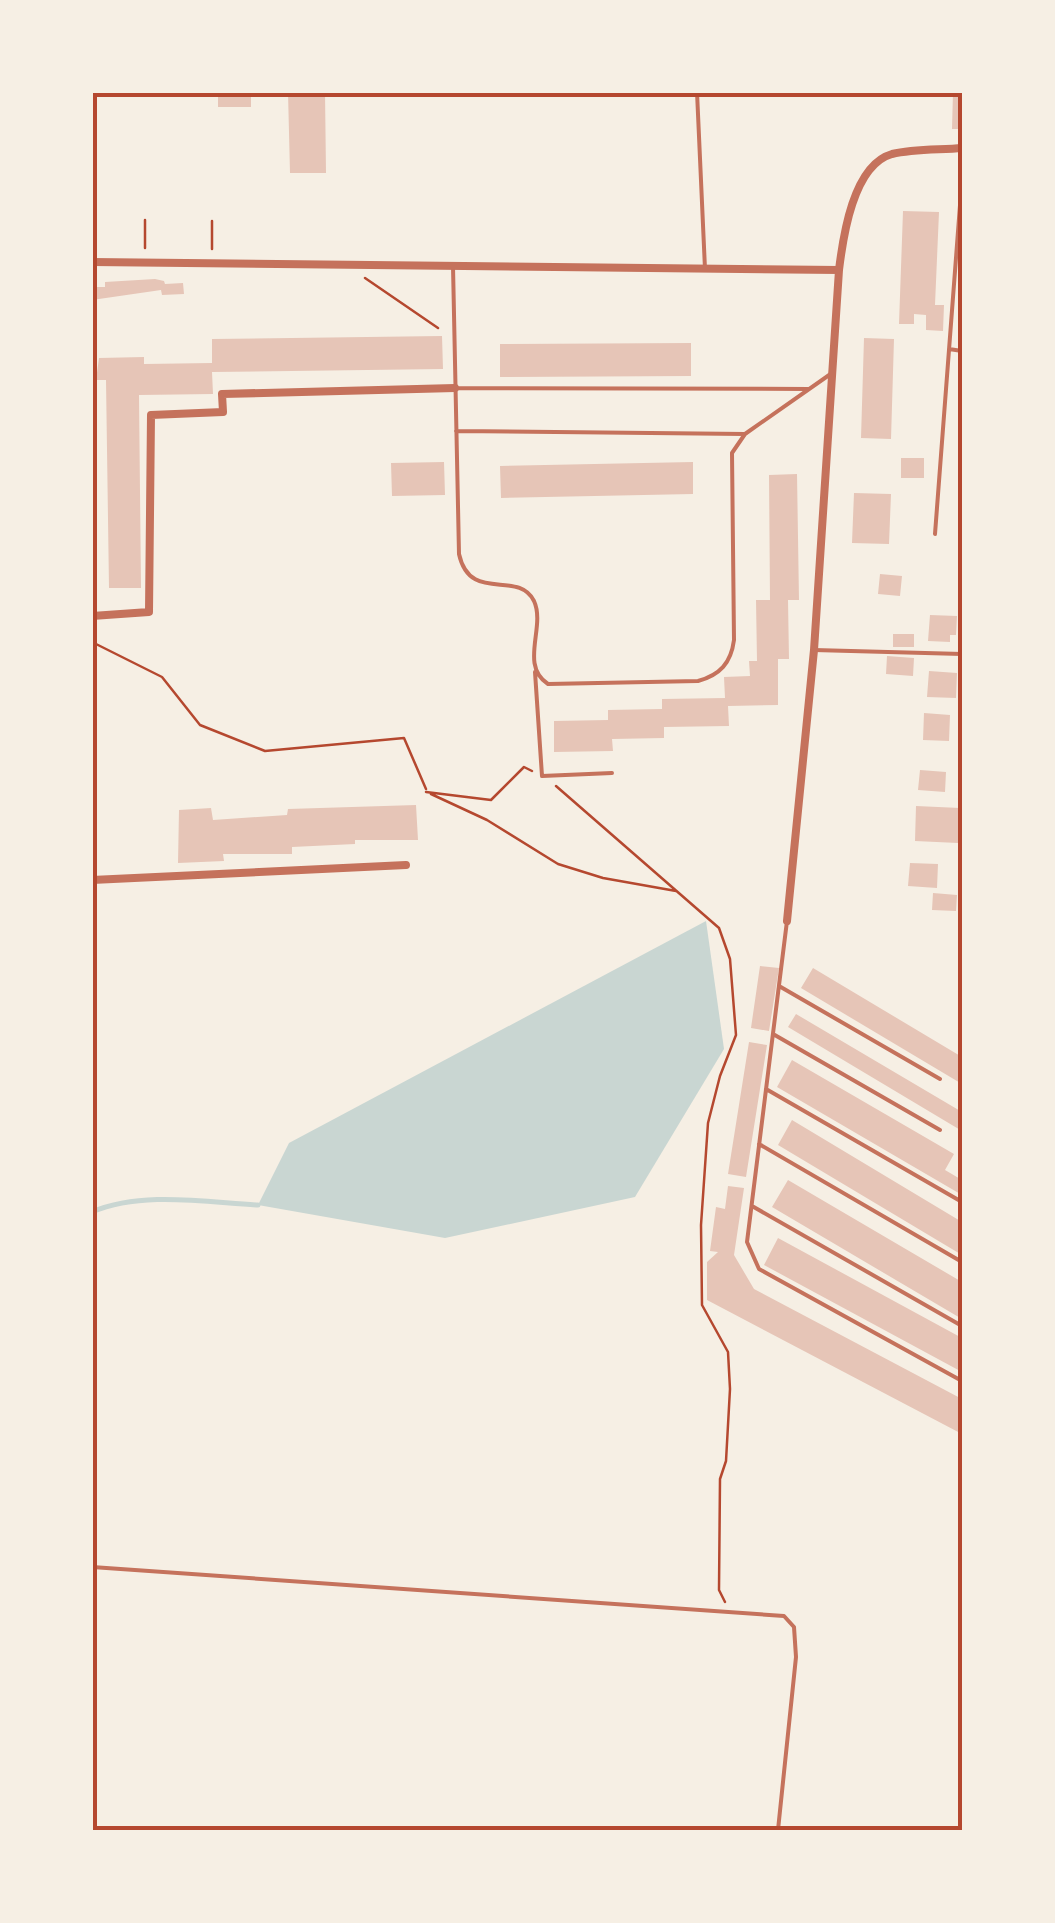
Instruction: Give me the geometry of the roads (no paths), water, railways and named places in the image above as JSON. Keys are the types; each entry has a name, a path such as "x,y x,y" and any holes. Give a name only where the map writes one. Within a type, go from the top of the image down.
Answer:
{"street":[{"path":"787,921 814,650 845,223 864,177 888,154 962,148"},
{"path":"92,262 839,270"},
{"path":"92,616 150,612 152,416 224,412 222,394 455,388"},
{"path":"92,880 406,865"}],"lane":[{"path":"697,92 705,269"},
{"path":"935,534 962,179"},
{"path":"452,266 461,564 474,580 517,587 530,595 536,610 534,667 542,776 612,773"},
{"path":"949,349 962,351"},
{"path":"534,667 542,680 555,686 698,681 720,672 734,640 732,453 745,434 833,372"},
{"path":"455,388 810,389"},
{"path":"456,431 745,434"},
{"path":"814,650 962,654"},
{"path":"787,921 747,1242 759,1270 962,1381"},
{"path":"779,986 940,1079"},
{"path":"773,1034 940,1130"},
{"path":"766,1088 962,1202"},
{"path":"759,1144 962,1262"},
{"path":"752,1206 962,1326"},
{"path":"92,1568 784,1616 794,1628 796,1657 778,1830"}],"waterway":[{"path":"92,1212 152,1200 258,1205"}]}
